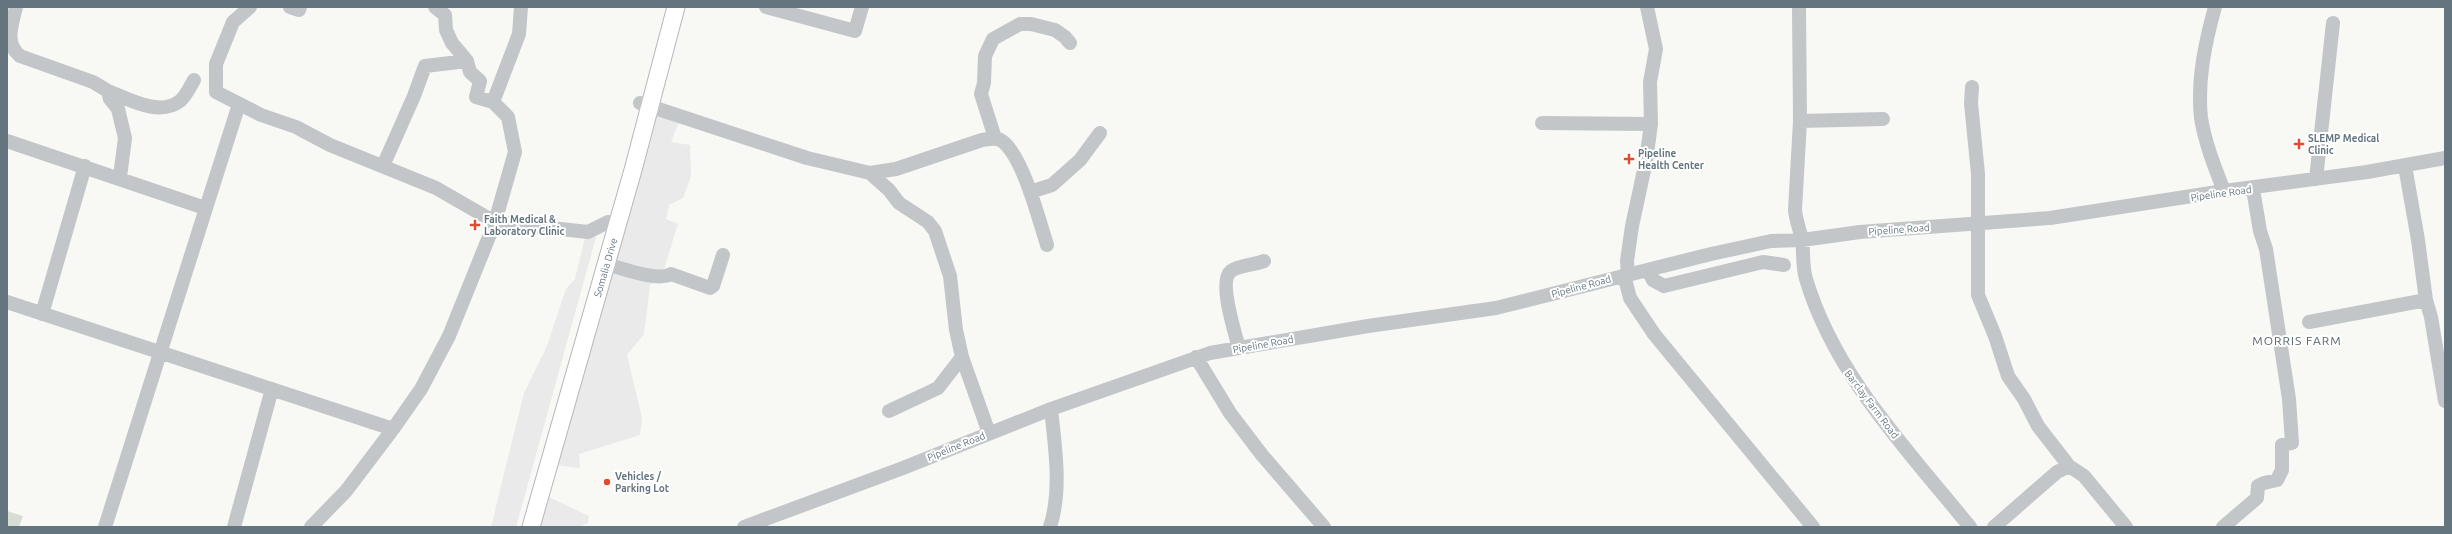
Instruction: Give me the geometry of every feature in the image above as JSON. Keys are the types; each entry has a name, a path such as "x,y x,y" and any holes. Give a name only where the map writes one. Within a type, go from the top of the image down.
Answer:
{"main road":[{"name":"Somalia Drive","path":"531,527 606,264 645,105 666,7"},
{"name":"Somalia Drive","path":"523,527 560,387 608,222 676,7"}],"street":[{"path":"16,7 9,42 12,50 20,56 93,82 108,91 150,107 172,105 180,101 194,80"},
{"path":"250,7 233,22 216,64 216,92 261,115 296,127 330,145 436,188 495,222 588,232 608,222"},
{"path":"290,7 299,10 300,7"},
{"path":"311,527 346,491 421,389 449,336 495,222 515,152 508,117 493,102 476,97 480,81 470,72 467,61 452,43 446,30 445,14 435,7"},
{"path":"493,102 519,34 522,7"},
{"path":"766,7 855,31 862,7"},
{"path":"1647,7 1656,49 1650,82 1650,124 1646,161 1632,226 1627,261 1626,274 1630,298 1654,334 1813,527"},
{"name":"Barclay Farm Road","path":"1799,7 1800,121 1795,210 1796,224 1802,240 1805,278 1840,360 1862,393 1970,527"},
{"path":"2215,7 2206,42 2199,89 2201,119 2210,155 2224,191"},
{"path":"2316,179 2333,23"},
{"path":"995,138 981,94 984,83 985,56 993,39 1020,24 1031,24 1055,30 1066,37 1070,43"},
{"path":"383,166 414,96 425,66 467,61"},
{"path":"1972,87 1971,103 1978,174 1978,295 1995,336 2008,376 2024,399 2038,426 2069,466 2084,476 2126,527"},
{"path":"108,91 110,99 118,109 126,138 120,177"},
{"path":"105,527 239,104"},
{"path":"645,105 807,158 870,173 896,169 982,140 995,138 1002,140 1013,154 1030,192 1047,245"},
{"path":"1800,121 1883,119"},
{"path":"1542,123 1650,124"},
{"path":"1030,192 1052,185 1080,160 1100,133"},
{"path":"7,141 120,177 205,208"},
{"name":"Pipeline Road","path":"744,527 903,468 1051,409 1196,357 1239,348 1368,326 1496,308 1626,274 1771,241 1802,240 1860,232 2050,218 2224,191 2253,189 2405,166 2445,158"},
{"path":"42,314 85,166"},
{"path":"2405,166 2418,240 2426,300 2431,317 2445,401"},
{"path":"870,173 889,190 899,203 928,222 935,231 950,276 956,330 962,357 988,433"},
{"path":"2223,527 2257,498 2258,486 2264,482 2277,480 2282,470 2282,445 2292,443 2289,399 2266,249 2260,231 2253,189"},
{"path":"606,264 656,276 666,277 671,274 710,288 713,286 722,255"},
{"path":"1239,348 1226,285 1229,273 1233,269 1264,262"},
{"path":"1648,270 1653,280 1664,286 1763,262 1784,265"},
{"path":"2309,322 2426,300"},
{"path":"7,302 392,429"},
{"path":"888,411 938,388 962,357"},
{"path":"1196,357 1230,413 1262,454 1324,527"},
{"path":"234,527 272,389"},
{"path":"1050,527 1054,515 1056,479 1051,409"},
{"path":"1994,527 2057,472 2069,466"}],"shaded area":[{"path":"646,113 679,122 671,142 690,145 691,176 683,198 669,205 666,219 678,224 661,279 650,285 644,334 627,355 642,418 640,435 579,454 580,468 547,464"},
{"path":"586,234 596,237 516,527 491,527 524,393 547,346 566,289 575,279"},
{"path":"536,491 589,516 588,523 578,527 526,527"},
{"path":"7,511 23,516 19,527 7,527"}],"place":[{"name":"SLEMP Medical Clinic","path":"2299,144"},
{"name":"Pipeline Health Center","path":"1629,159"},
{"name":"Faith Medical & Laboratory Clinic","path":"475,225"},
{"name":"Vehicles / Parking Lot","path":"607,482"}],"district":[{"name":"MORRIS FARM","path":"2297,341"}]}
